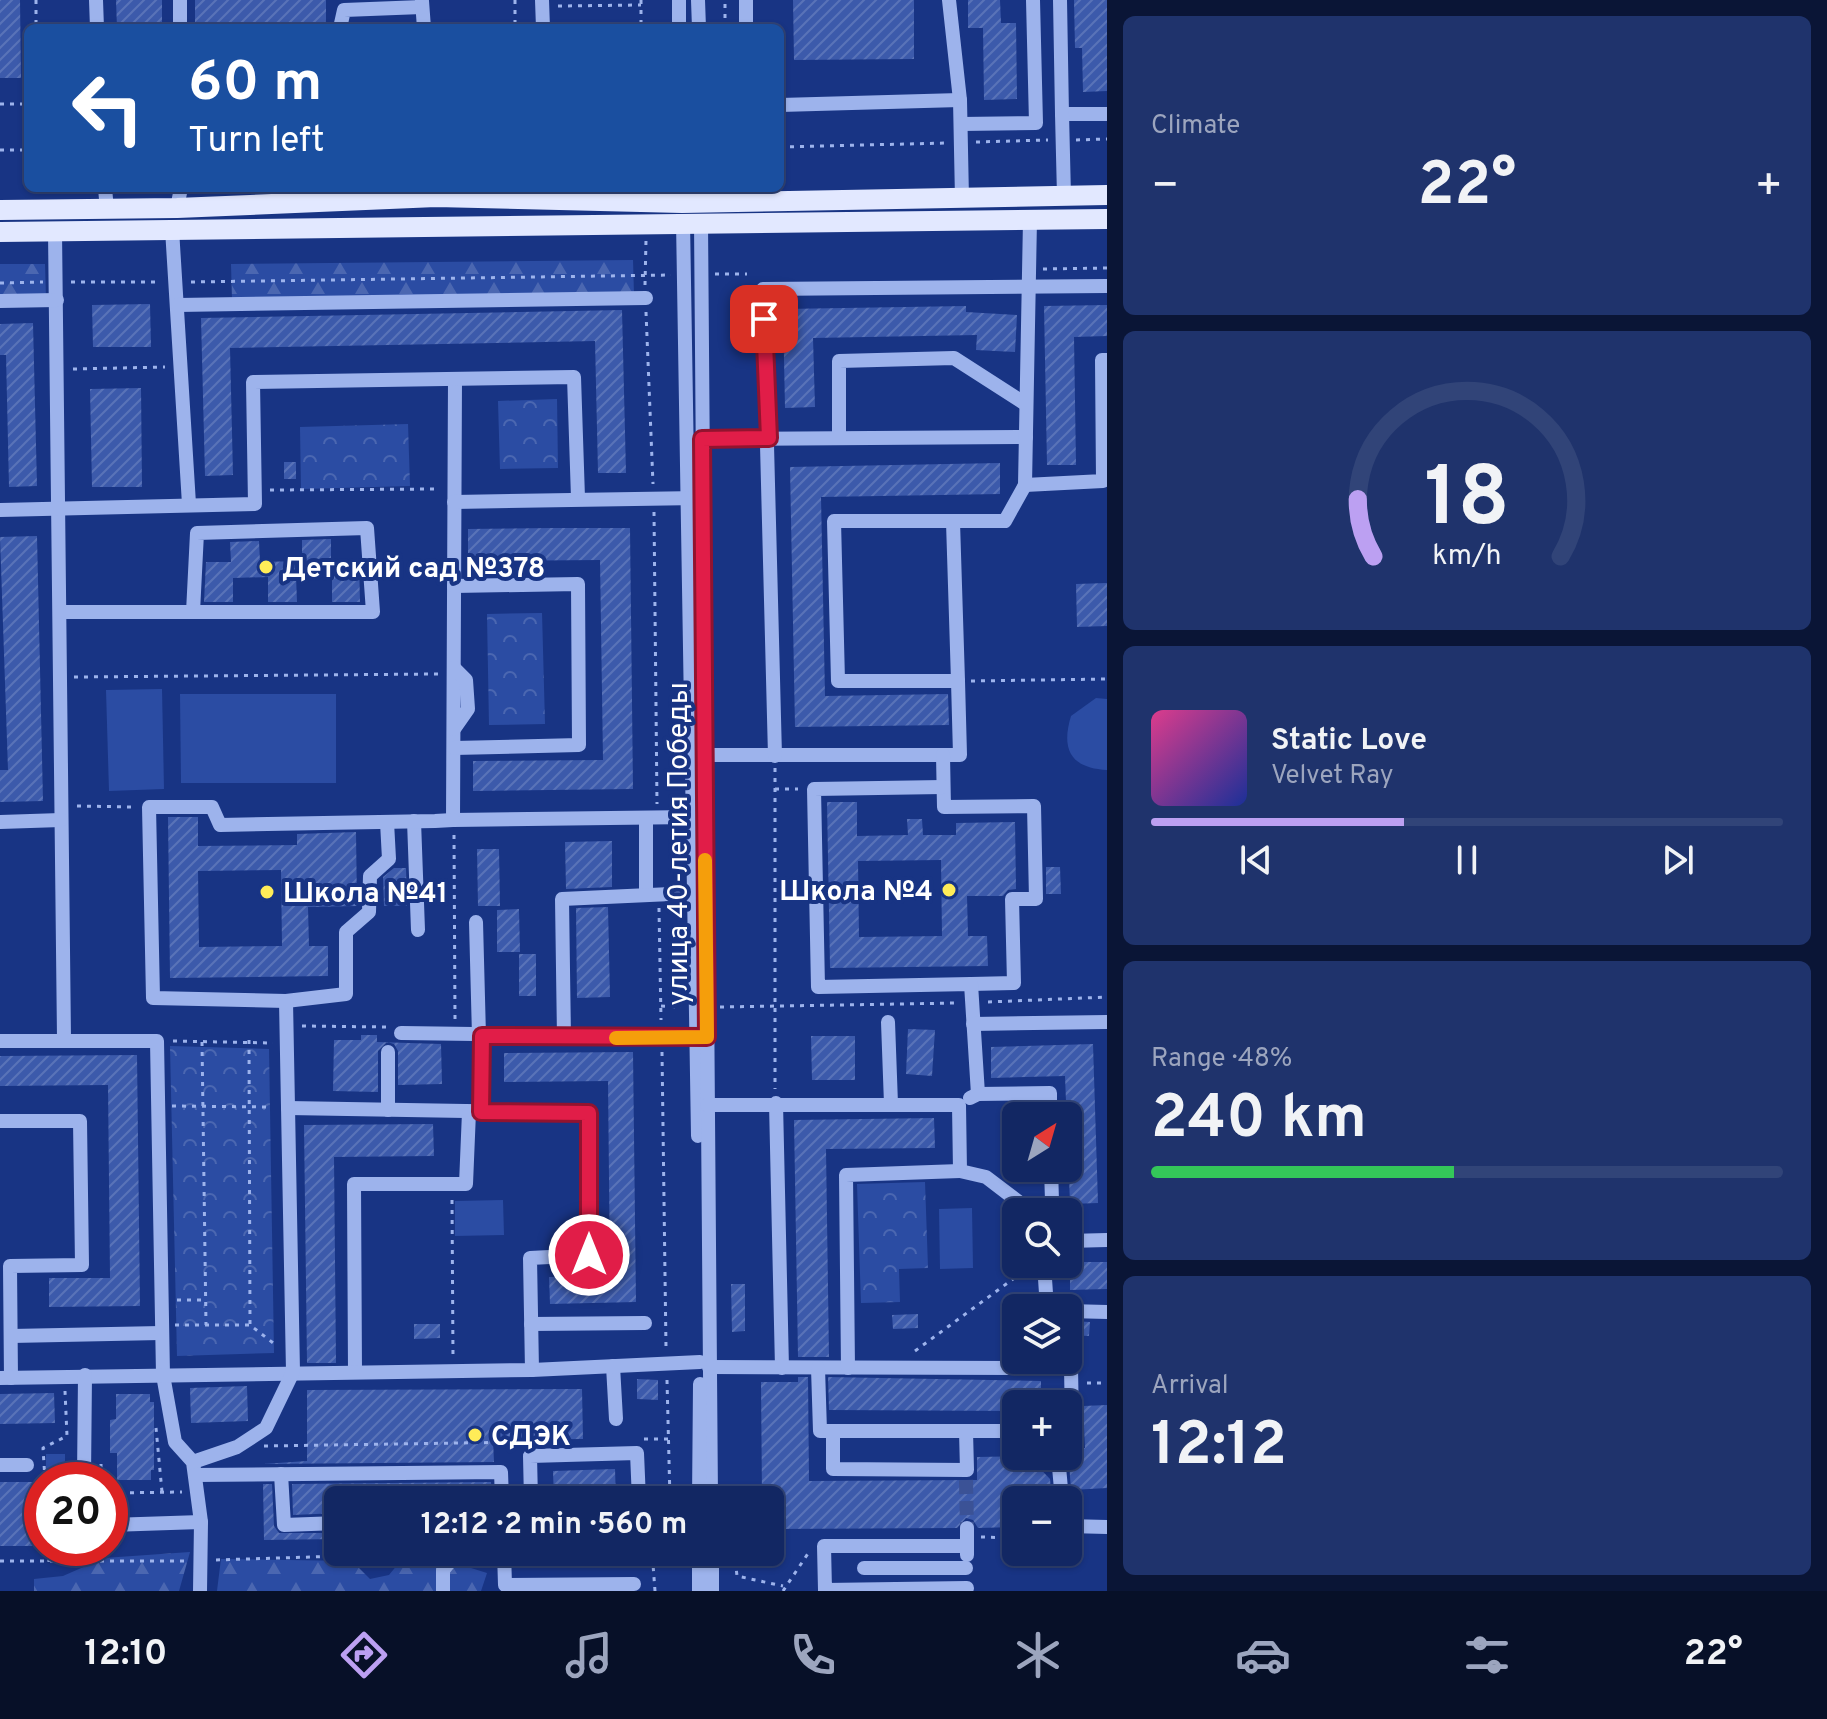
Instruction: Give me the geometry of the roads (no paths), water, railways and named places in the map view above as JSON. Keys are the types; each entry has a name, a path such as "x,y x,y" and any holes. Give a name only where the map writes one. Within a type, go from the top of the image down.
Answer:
{"main road":[{"path":"0,210 107,210 179,198 432,193 1030,220 1107,219"},
{"path":"0,232 172,229 691,204 1107,195"}],"street":[{"path":"96,0 97,24"},
{"path":"180,0 180,24"},
{"path":"679,0 679,24"},
{"path":"698,0 699,24"},
{"path":"746,0 746,24"},
{"path":"949,0 960,100 962,199"},
{"path":"961,124 1036,123 1033,0"},
{"path":"1060,0 1064,196"},
{"path":"542,3 543,24"},
{"path":"344,5 422,4 424,24"},
{"path":"784,105 960,100"},
{"path":"1062,114 1107,114"},
{"path":"105,192 107,210"},
{"name":"улица 40-летия Победы","path":"691,204 701,274 702,439 696,498"},
{"name":"улица 40-летия Победы","path":"691,204 684,275 696,498 701,1007 707,1105 700,1486"},
{"path":"958,681 838,681 834,521 1005,521 1025,485 1024,403 1030,220"},
{"path":"172,229 189,504"},
{"path":"55,231 64,1039"},
{"path":"775,756 763,289 1107,286"},
{"path":"178,305 646,298"},
{"path":"0,301 57,300"},
{"path":"839,436 839,361 954,358 1024,403"},
{"path":"1025,485 1103,481 1102,360 1107,360"},
{"path":"0,510 255,504 253,382 574,377 578,498"},
{"path":"453,820 454,729 468,709 466,680 454,671 455,379"},
{"path":"702,439 1026,437"},
{"path":"454,496 696,498"},
{"path":"698,755 960,755 953,522"},
{"path":"60,612 193,612 373,612 367,528 197,533 193,612"},
{"path":"454,586 578,584 579,745 454,748"},
{"name":"улица 40-летия Победы","path":"698,755 692,817 693,893 701,1007"},
{"path":"943,755 944,807 1034,806 1036,899 1012,899 1014,983 818,987 814,789 943,787"},
{"path":"387,822 389,859 370,876 369,912 346,932 346,994 286,1001 153,998 149,807 212,807 220,825 453,820 692,817"},
{"path":"0,822 61,813"},
{"path":"646,818 646,893"},
{"path":"414,821 418,930"},
{"path":"564,1038 562,899 693,893"},
{"path":"355,1372 354,1184 466,1184 482,1036 476,922"},
{"path":"971,984 978,1094"},
{"path":"194,1469 266,1428 293,1365 286,1001"},
{"path":"888,1022 891,1104"},
{"path":"973,1024 1107,1022"},
{"path":"397,1030 564,1038 702,1037 704,1365"},
{"path":"0,1041 157,1041 163,1375 175,1442 194,1469 201,1522 200,1591"},
{"path":"388,1052 388,1110"},
{"path":"707,1105 959,1105 978,1094 1050,1093 1050,1102"},
{"path":"776,1103 782,1368"},
{"path":"959,1105 960,1171"},
{"path":"288,1108 589,1113 589,1255 530,1258 532,1370"},
{"path":"0,1121 80,1121 82,1265 10,1266 11,1336 6,1378 163,1375 293,1365 355,1372 704,1365 782,1368 1002,1365"},
{"path":"848,1368 846,1175 960,1171 986,1177 1014,1198"},
{"path":"1082,1241 1107,1240"},
{"path":"1082,1311 1107,1312"},
{"path":"531,1324 645,1323"},
{"path":"11,1336 161,1329"},
{"name":"улица 40-летия Победы","path":"704,1365 710,1486"},
{"path":"613,1366 616,1419"},
{"path":"818,1368 820,1431 1002,1431"},
{"path":"84,1462 85,1375"},
{"path":"833,1431 833,1469 967,1475 966,1431"},
{"path":"531,1486 530,1456 637,1453 638,1486"},
{"path":"0,1465 24,1465"},
{"path":"194,1469 281,1474 501,1472 502,1486"},
{"path":"281,1474 284,1525 324,1524"},
{"path":"128,1524 201,1522"},
{"path":"1082,1526 1107,1527"},
{"path":"967,1528 968,1590 825,1590 824,1546 967,1546"},
{"path":"443,1591 443,1570 446,1566"},
{"path":"504,1566 505,1585 634,1584"},
{"path":"699,1566 699,1591"},
{"path":"712,1566 712,1591"},
{"path":"864,1568 966,1568"}],"tunnel":[{"path":"966,1480 967,1528"}],"place":[{"name":"Детский сад №378","path":"266,567"},
{"name":"Школа №4","path":"949,890"},
{"name":"Школа №41","path":"267,892"},
{"name":"СДЭК","path":"475,1435"}]}
